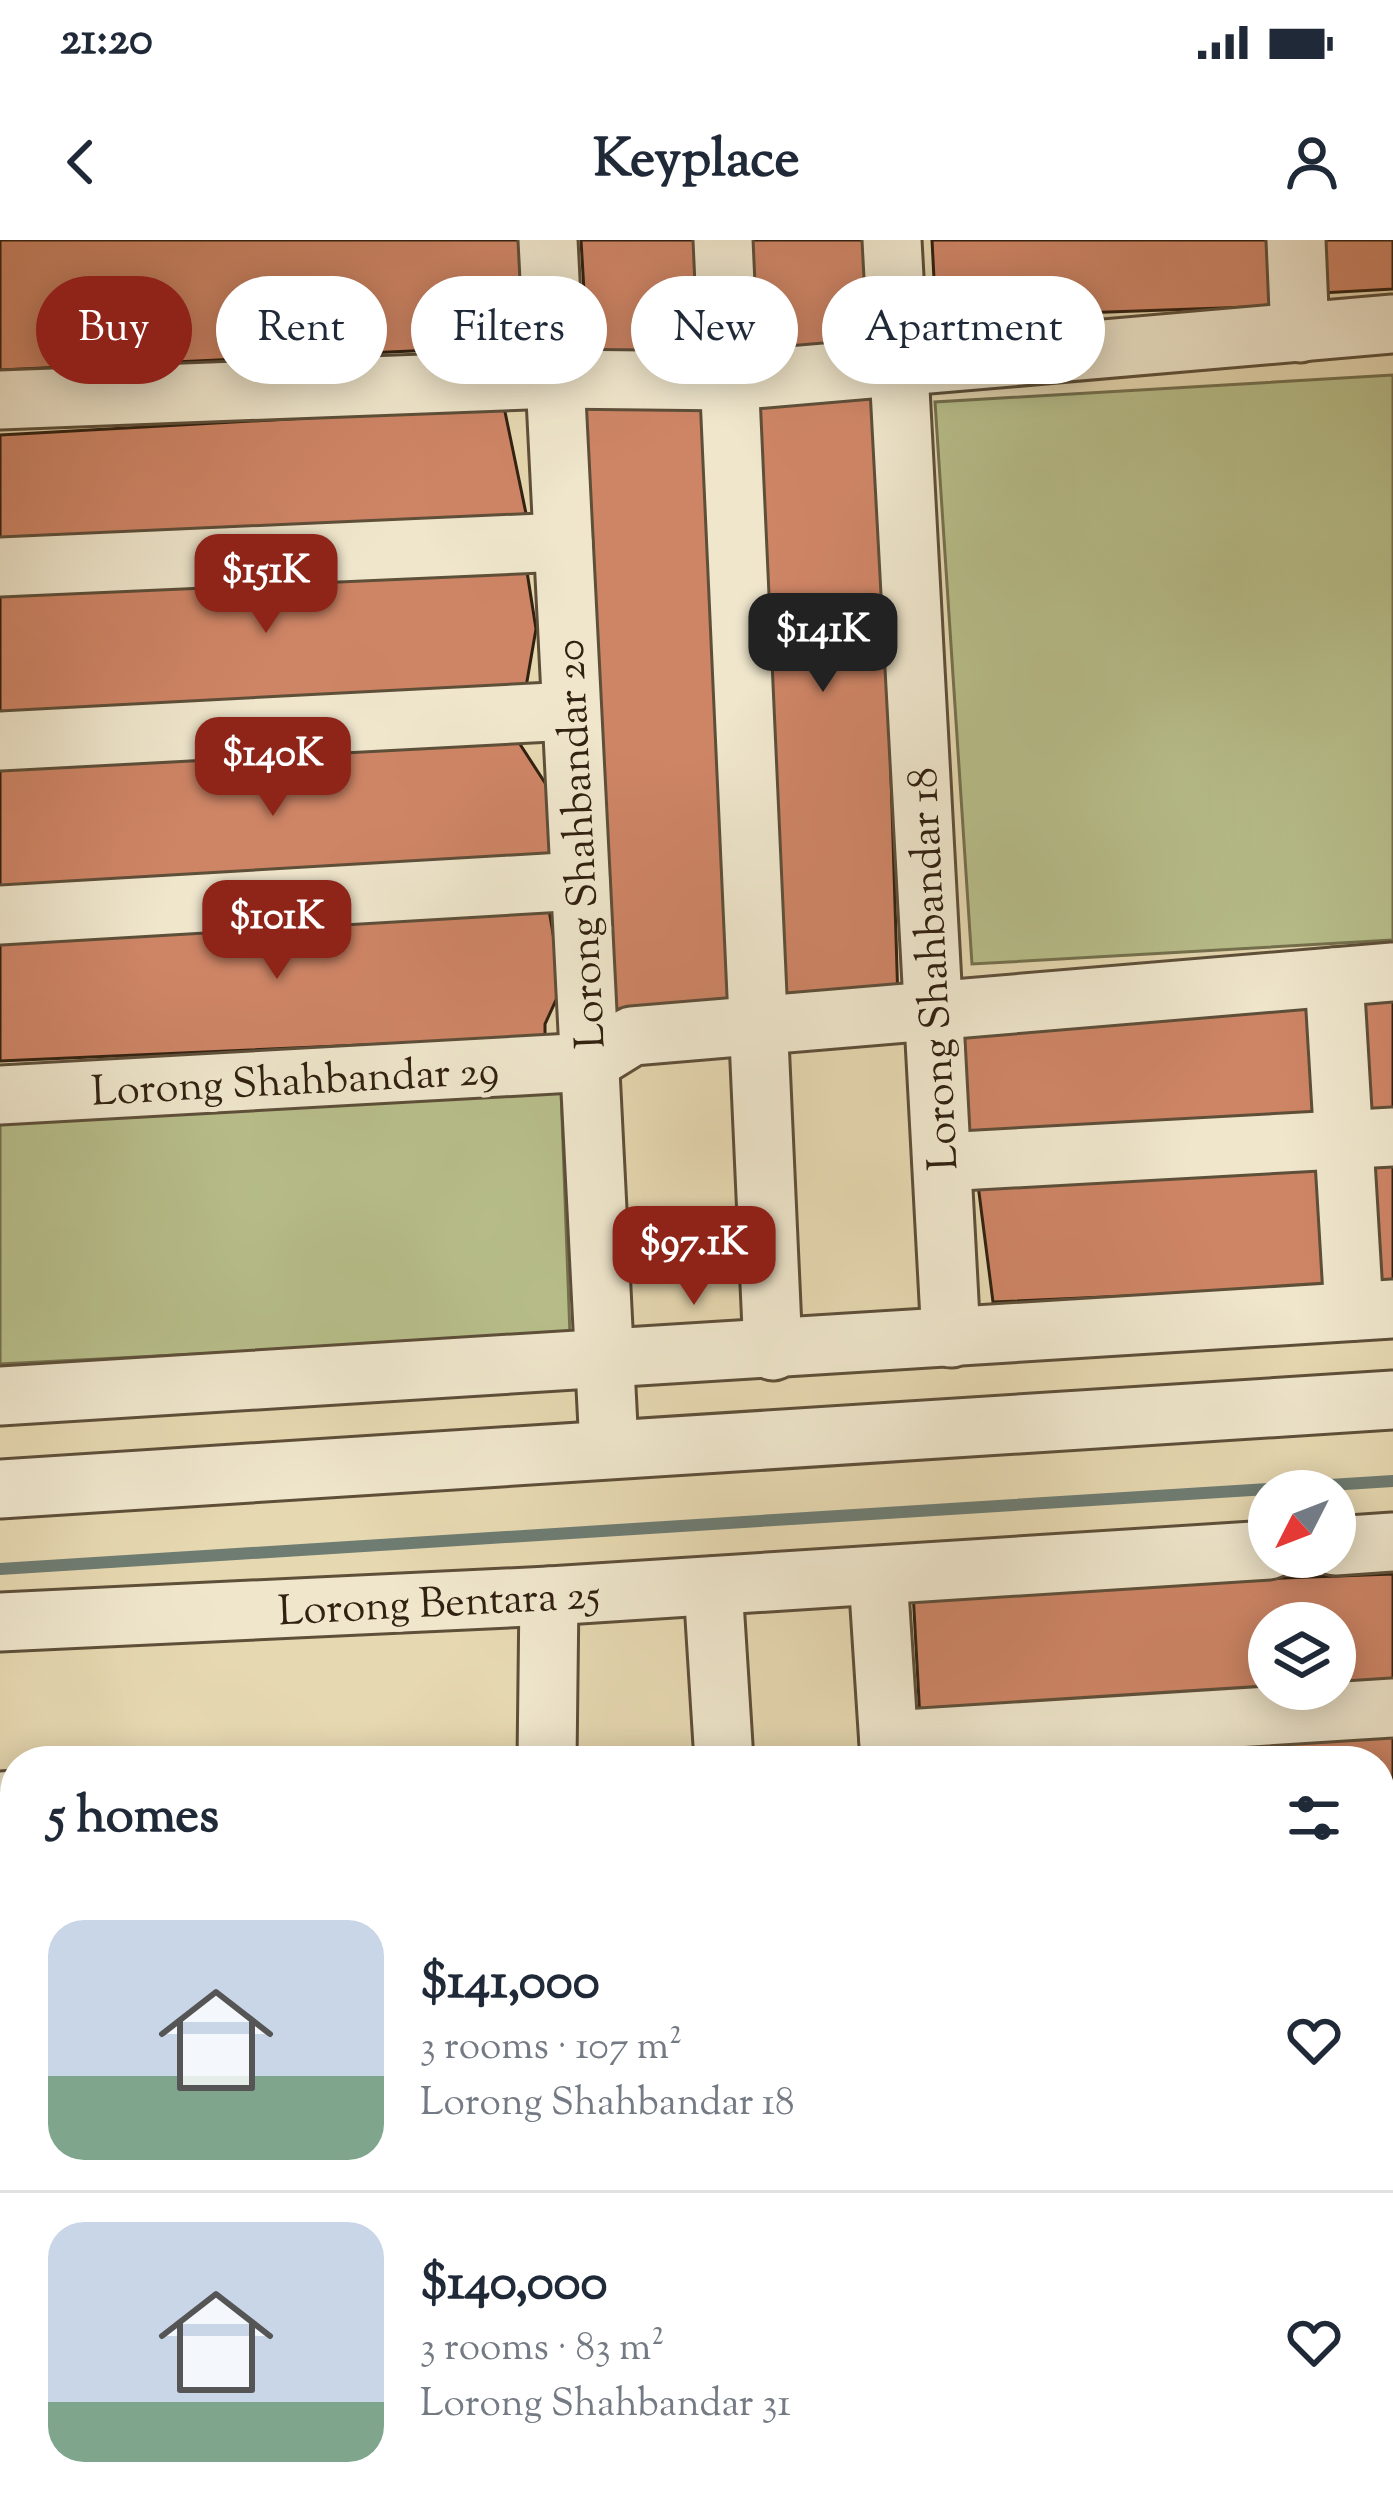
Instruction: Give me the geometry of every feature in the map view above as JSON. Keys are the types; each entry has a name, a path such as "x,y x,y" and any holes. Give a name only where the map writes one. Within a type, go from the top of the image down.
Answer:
{"street":[{"name":"Lorong Shahbandar 20","path":"548,240 550,276"},
{"path":"723,240 725,276"},
{"name":"Lorong Shahbandar 18","path":"892,240 894,276"},
{"path":"1296,240 1300,333"},
{"path":"1105,350 1393,324"},
{"path":"0,400 423,384"},
{"name":"Lorong Shahbandar 20","path":"555,384 609,1447"},
{"path":"732,384 773,1351"},
{"name":"Lorong Shahbandar 18","path":"900,384 951,1338"},
{"path":"0,567 563,542"},
{"path":"0,741 571,711"},
{"path":"0,915 580,881"},
{"path":"590,1062 632,1036 1393,972"},
{"path":"0,1396 1373,1310 1368,1138 1334,977"},
{"name":"Lorong Shahbandar 29","path":"0,1095 590,1062"},
{"path":"942,1162 1368,1138"},
{"path":"0,1489 1393,1400"},
{"path":"1356,1545 1393,1542"},
{"name":"Lorong Bentara 25","path":"0,1622 549,1597 1248,1551"},
{"path":"878,1576 890,1746"},
{"path":"713,1586 723,1746"},
{"path":"547,1746 549,1597"},
{"path":"938,1746 1393,1708"}],"green space":[{"path":"1393,375 1393,940 972,964 935,402"},
{"path":"561,1089 570,1335 0,1364 0,1119"}],"building":[{"path":"0,240 524,240 526,276 411,276 411,351 387,352 387,276 216,276 216,360 192,361 192,276 36,276 36,368 0,370"},
{"path":"581,240 705,240 706,276 631,276 631,361 607,360 607,276 583,276"},
{"path":"740,240 877,240 880,276 822,276 822,357 798,358 798,276 742,276"},
{"path":"932,240 1281,240 1280,306 1105,312 1105,276 934,276"},
{"path":"1321,240 1393,240 1393,289 1322,293"},
{"path":"879,389 898,1001 771,1008 744,393"},
{"path":"723,397 741,1013 610,1026 585,407"},
{"path":"504,407 529,528 0,554 0,435"},
{"path":"525,559 536,629 526,687 0,712 0,585"},
{"path":"516,738 549,789 552,868 0,900 0,770"},
{"path":"548,904 562,987 545,1024 545,1037 0,1061 0,928"},
{"path":"1328,998 1329,1132 964,1154 955,1027"},
{"path":"1393,1001 1393,1125 1360,1127 1357,1003"},
{"path":"1393,1153 1393,1289 1372,1290 1363,1154"},
{"path":"1330,1157 1329,1287 993,1302 977,1177"},
{"path":"1393,1574 1393,1693 1356,1695 1356,1602 1248,1602 1248,1701 920,1719 913,1592"},
{"path":"1393,1723 1393,1746 1110,1746"}],"waterway":[{"path":"0,1569 1393,1481"}]}
